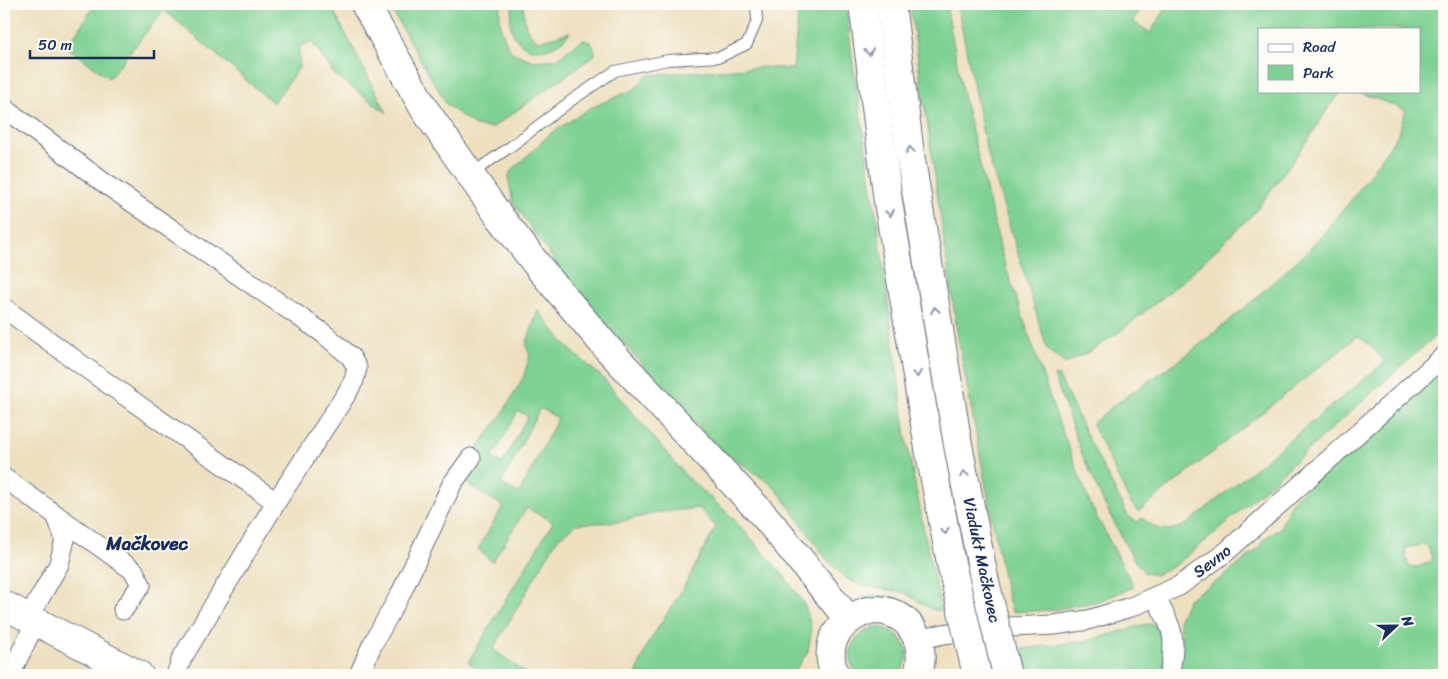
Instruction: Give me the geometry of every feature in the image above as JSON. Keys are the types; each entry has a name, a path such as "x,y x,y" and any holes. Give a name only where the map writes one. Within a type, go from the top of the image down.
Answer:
{"main road":[{"path":"365,4 425,110 497,213 557,291 608,349 767,519 849,620"},
{"name":"Viadukt Mačkovec","path":"863,4 888,201 929,448 951,563 977,675"},
{"name":"Viadukt Mačkovec","path":"891,4 910,154 958,445 983,573 1007,675"},
{"path":"4,606 35,614 138,675"},
{"path":"835,675 831,665 830,652 833,639 840,628 849,620 862,612 876,610 890,612 903,619 913,630 922,654 918,675"}],"street":[{"path":"4,108 107,186 323,333 351,357 357,368 351,386 276,502 182,658 176,675"},
{"path":"4,308 92,374 276,502"},
{"name":"Sevno","path":"918,640 943,634 988,628 1054,625 1088,620 1131,607 1179,586 1226,552 1444,356"},
{"path":"359,675 372,646 401,593 452,484 471,458"},
{"path":"4,478 134,571 140,585 123,610"},
{"path":"10,675 35,614 59,564 65,539 56,514"},
{"path":"1154,597 1172,630 1173,654 1169,675"}],"lane":[{"path":"471,174 615,71 668,60 720,57 747,44 757,21 756,4"}],"green space":[{"path":"95,4 330,4 387,113 335,75 312,42 299,46 299,68 273,103 164,10 109,78 67,47"},
{"path":"388,4 501,4 500,17 502,29 511,52 534,61 557,59 582,40 592,44 595,55 492,128 475,126 447,105"},
{"path":"513,4 523,4 527,29 539,41 570,32 563,40 547,49 529,49 515,38 511,28 510,19"},
{"path":"799,4 846,4 853,66 878,227 907,444 942,611 933,610 905,593 864,586 847,579 827,560 772,485 715,445 567,279 513,202 508,177 512,170 550,134 590,108 635,89 647,75 764,67 793,69"},
{"path":"910,4 946,4 963,95 1003,259 1056,415 1091,506 1134,587 1099,601 1054,610 1012,612 1005,587 958,338"},
{"path":"957,4 1144,4 1133,21 1150,33 1167,4 1444,4 1444,328 1214,534 1177,564 1165,571 1155,575 1145,573 1132,557 1104,503 1082,454 1054,376 1058,375 1128,516 1137,522 1142,518 1153,526 1168,530 1186,525 1385,362 1370,345 1358,336 1138,512 1130,502 1092,424 1114,405 1188,354 1248,305 1310,249 1353,198 1397,136 1406,110 1358,92 1420,92 1420,28 1258,28 1258,92 1341,92 1254,213 1183,281 1122,330 1092,350 1065,364 1047,349 986,148"},
{"path":"538,310 566,346 603,378 687,477 731,516 784,576 803,602 809,618 811,633 808,651 791,674 636,675 647,645 681,592 716,527 699,508 661,512 618,522 577,524 558,538 493,649 528,675 487,675 468,662 553,522 527,508 492,562 478,549 503,506 458,478 501,416 523,378 530,356 526,345","holes":["540,408 558,418 519,493 501,484","518,411 528,416 502,464 492,458"]},
{"path":"1444,363 1444,395 1436,403 1444,410 1444,675 1174,675 1182,642 1179,619 1188,599 1222,578 1258,549 1264,539 1280,528 1291,502","holes":["1427,544 1433,561 1418,567 1408,566 1405,548"]},
{"path":"873,595 896,598 903,601 915,608 926,620 892,612 861,597"},
{"path":"1146,624 1163,626 1167,648 1162,675 1028,675 1022,649 1087,641"},
{"path":"875,627 893,632 904,644 907,651 907,659 898,675 858,675 853,667 850,653 855,640 867,630"}],"district":[{"name":"Mačkovec","path":"147,543"}]}
